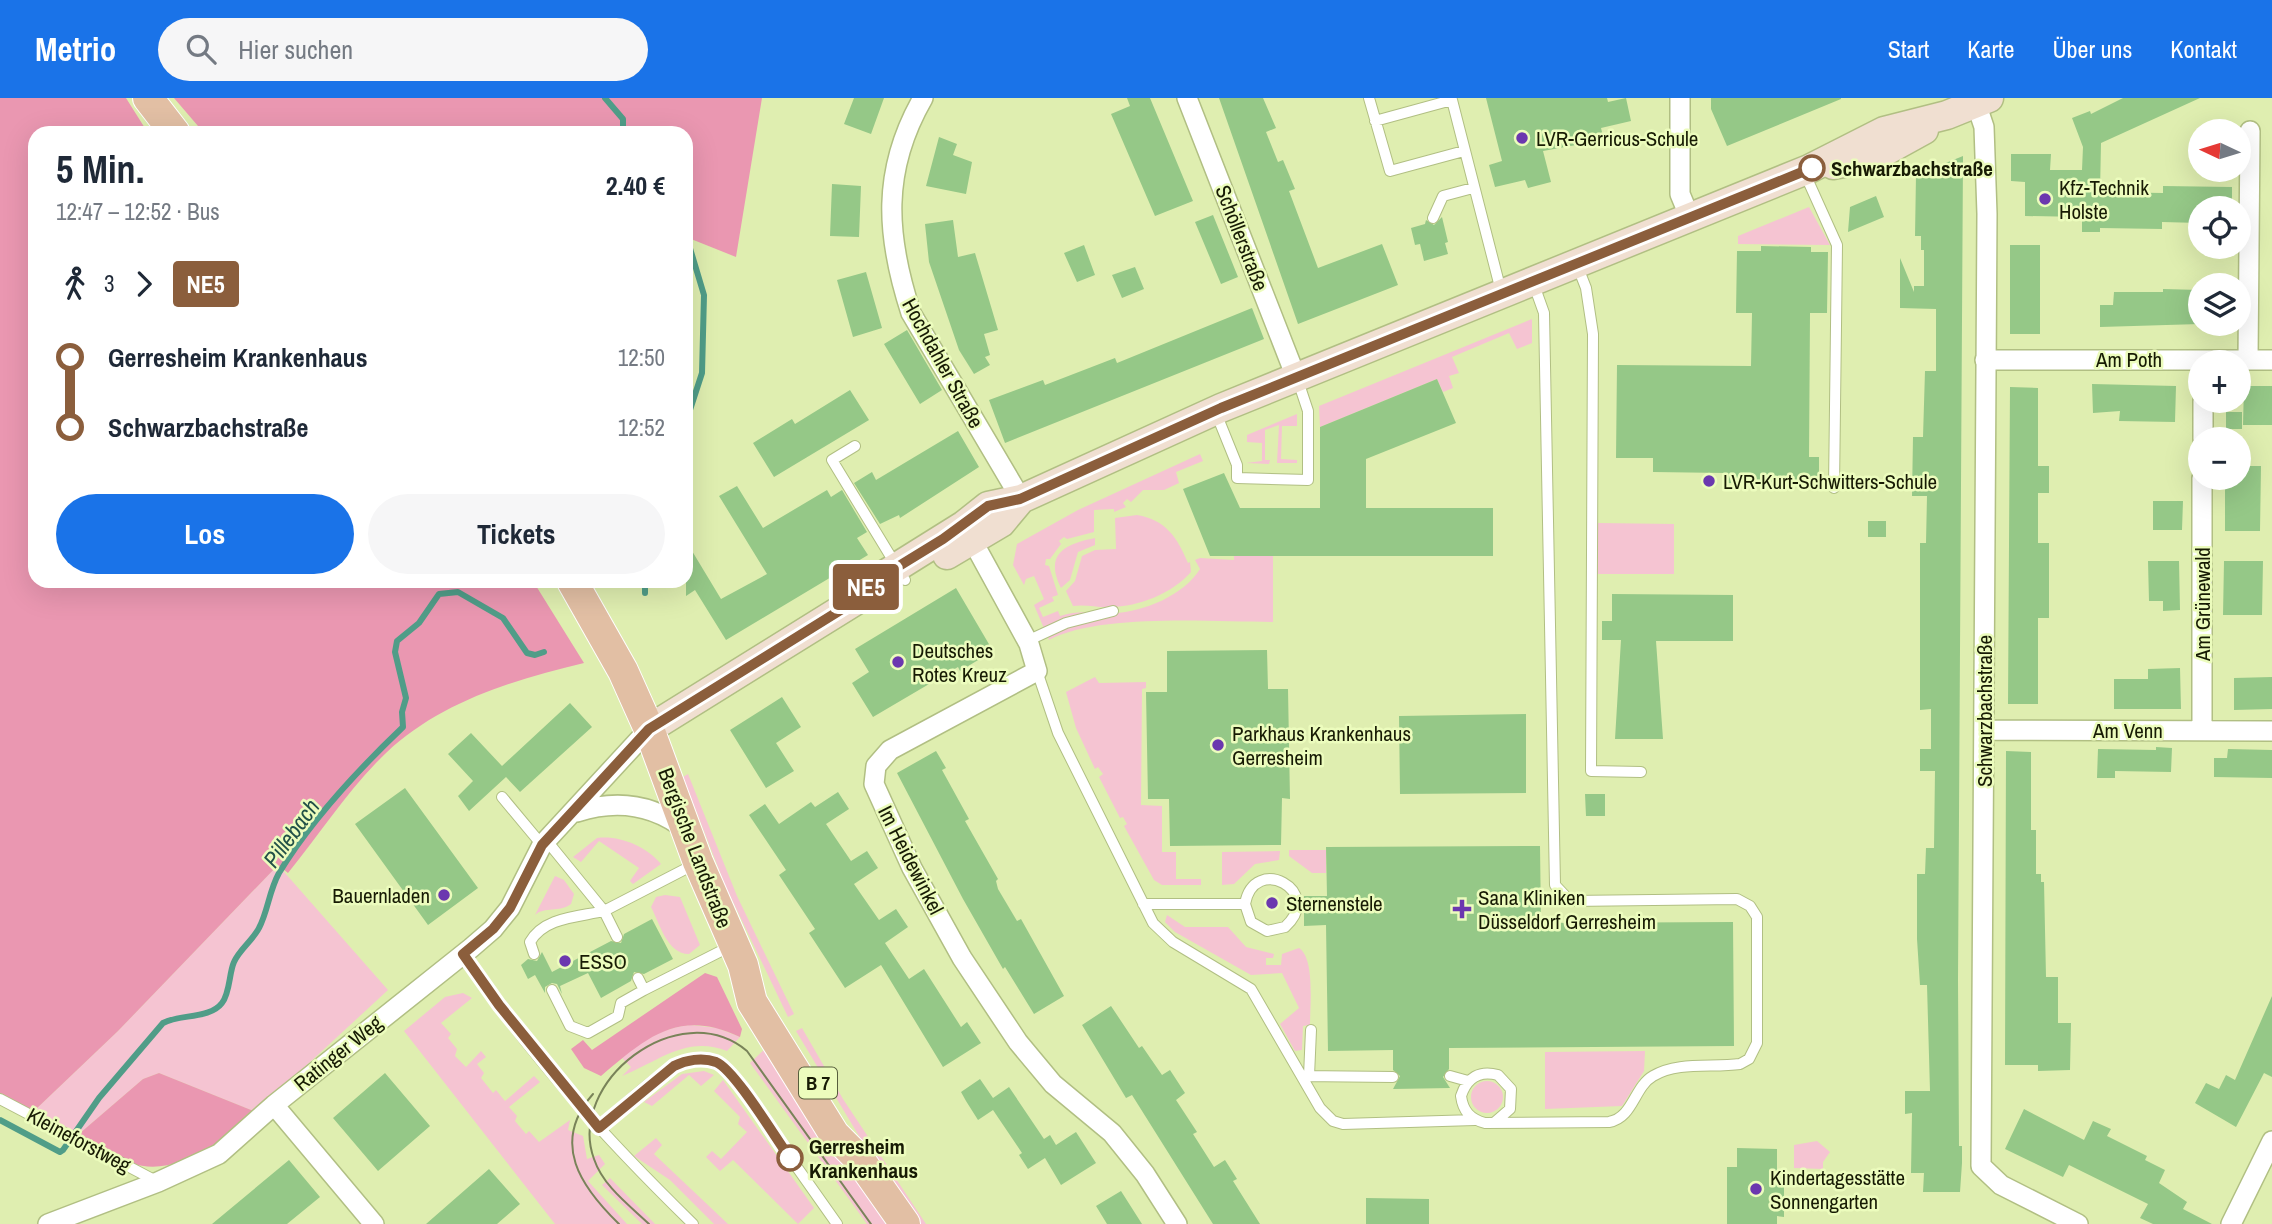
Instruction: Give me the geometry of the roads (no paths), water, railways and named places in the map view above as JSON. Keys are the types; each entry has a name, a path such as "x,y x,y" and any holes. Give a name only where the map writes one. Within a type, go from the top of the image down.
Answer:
{"main road":[{"path":"148,98 170,126"},
{"path":"649,729 855,601 873,599 901,574 968,533 1008,517 1020,499 1296,377 1807,170 1884,131 1947,115 1982,101"},
{"name":"Bergische Landstraße","path":"576,588 624,671 649,729 698,862 738,955 776,1005 845,1126 860,1160 905,1224"}],"street":[{"name":"Hochdahler Straße","path":"923,98 898,148 892,180 894,248 901,280 911,313 1020,499"},
{"name":"Schöllerstraße","path":"1187,98 1296,377"},
{"path":"1680,98 1680,194 1690,218"},
{"name":"Schwarzbachstraße","path":"1982,101 1986,160 1981,1166 2001,1185 2078,1224"},
{"path":"2248,350 2250,182"},
{"name":"Am Poth","path":"1985,359 2188,360"},
{"name":"Am Poth","path":"2251,360 2272,360"},
{"name":"Am Grünewald","path":"2202,490 2202,730"},
{"path":"968,533 1027,641 1037,671"},
{"name":"Im Heidewinkel","path":"1037,671 890,750 876,766 874,784 912,868 962,958 1018,1042 1053,1084 1112,1133 1144,1174 1177,1224"},
{"name":"Ratinger Weg","path":"48,1224 158,1182 219,1154 274,1105 463,954 493,929 510,908 544,843 649,729"},
{"name":"Am Venn","path":"1984,730 2272,731"},
{"path":"573,814 597,806 635,806 660,813 686,830"},
{"path":"274,1105 374,1224"},
{"path":"2231,1224 2272,1141"}],"lane":[{"path":"1369,98 1390,171 1464,152"},
{"path":"1375,121 1452,100 1502,295"},
{"path":"1807,170 1837,245 1834,488"},
{"path":"1433,218 1443,196 1473,188"},
{"path":"1577,264 1586,288 1593,334 1591,771 1641,772"},
{"path":"1037,671 1058,733 1159,931 1251,989 1306,1076 1320,1108 1333,1121 1343,1124 1616,1121 1649,1078 1657,1074 1678,1068 1740,1064 1749,1059 1757,1043 1757,917 1750,906 1737,899 1570,901 1555,885 1544,313 1533,282"},
{"path":"1215,411 1237,465 1237,478 1308,480 1308,411 1296,377"},
{"path":"855,446 832,460 901,574"},
{"path":"1027,641 1066,623 1113,611"},
{"path":"502,797 604,911 617,937"},
{"path":"534,954 530,942 535,933 551,923 604,911 698,862"},
{"path":"1275,879 1290,887 1297,903 1292,921 1276,931 1258,928 1251,922 1245,904 1246,895 1258,882 1275,879"},
{"path":"1143,904 1245,904"},
{"path":"463,954 491,995 599,1128 624,1157 693,1224"},
{"path":"552,990 570,1026 588,1033 618,1016 621,1003 644,990 738,955"},
{"path":"638,978 644,990"},
{"path":"1306,1076 1311,1030"},
{"path":"599,1128 674,1066 692,1060 715,1062 728,1071 837,1224"},
{"path":"1475,1121 1463,1106 1461,1096 1468,1081 1479,1073 1489,1072 1506,1081 1512,1099 1510,1109 1496,1122"},
{"path":"1306,1076 1393,1077"},
{"path":"1450,1076 1468,1081"},
{"name":"Kleineforstweg","path":"0,1099 158,1182"}],"waterway":[{"name":"Pillebach","path":"605,98 623,119 623,126"},
{"name":"Pillebach","path":"693,258 704,295 702,373 693,401"},
{"name":"Pillebach","path":"645,588 645,593"},
{"name":"Pillebach","path":"0,1120 60,1152 99,1098 163,1023 210,1012 222,1003 227,994 234,962 259,928 279,873 292,853 336,796 403,727 402,712 406,698 395,652 397,641 419,623 439,594 458,592 503,618 527,653 535,655 544,652"}],"tram line":[{"path":"649,1224 617,1194 598,1169 590,1130 596,1102 612,1076 634,1055 661,1040 690,1033 719,1036 747,1051 871,1224"},
{"path":"593,1094 580,1112 572,1147 583,1180 619,1224"}],"place":[{"name":"LVR-Gerricus-Schule","path":"1522,138"},
{"name":"Schwarzbachstraße","path":"1812,168"},
{"name":"Kfz-Technik Holste","path":"2045,199"},
{"name":"LVR-Kurt-Schwitters-Schule","path":"1709,481"},
{"name":"Deutsches Rotes Kreuz","path":"898,662"},
{"name":"Parkhaus Krankenhaus Gerresheim","path":"1218,745"},
{"name":"Bauernladen","path":"444,895"},
{"name":"Sternenstele","path":"1272,903"},
{"name":"Sana Kliniken Düsseldorf Gerresheim","path":"1462,909"},
{"name":"ESSO","path":"565,961"},
{"name":"Gerresheim Krankenhaus","path":"790,1158"},
{"name":"Kindertagesstätte Sonnengarten","path":"1756,1189"}]}
